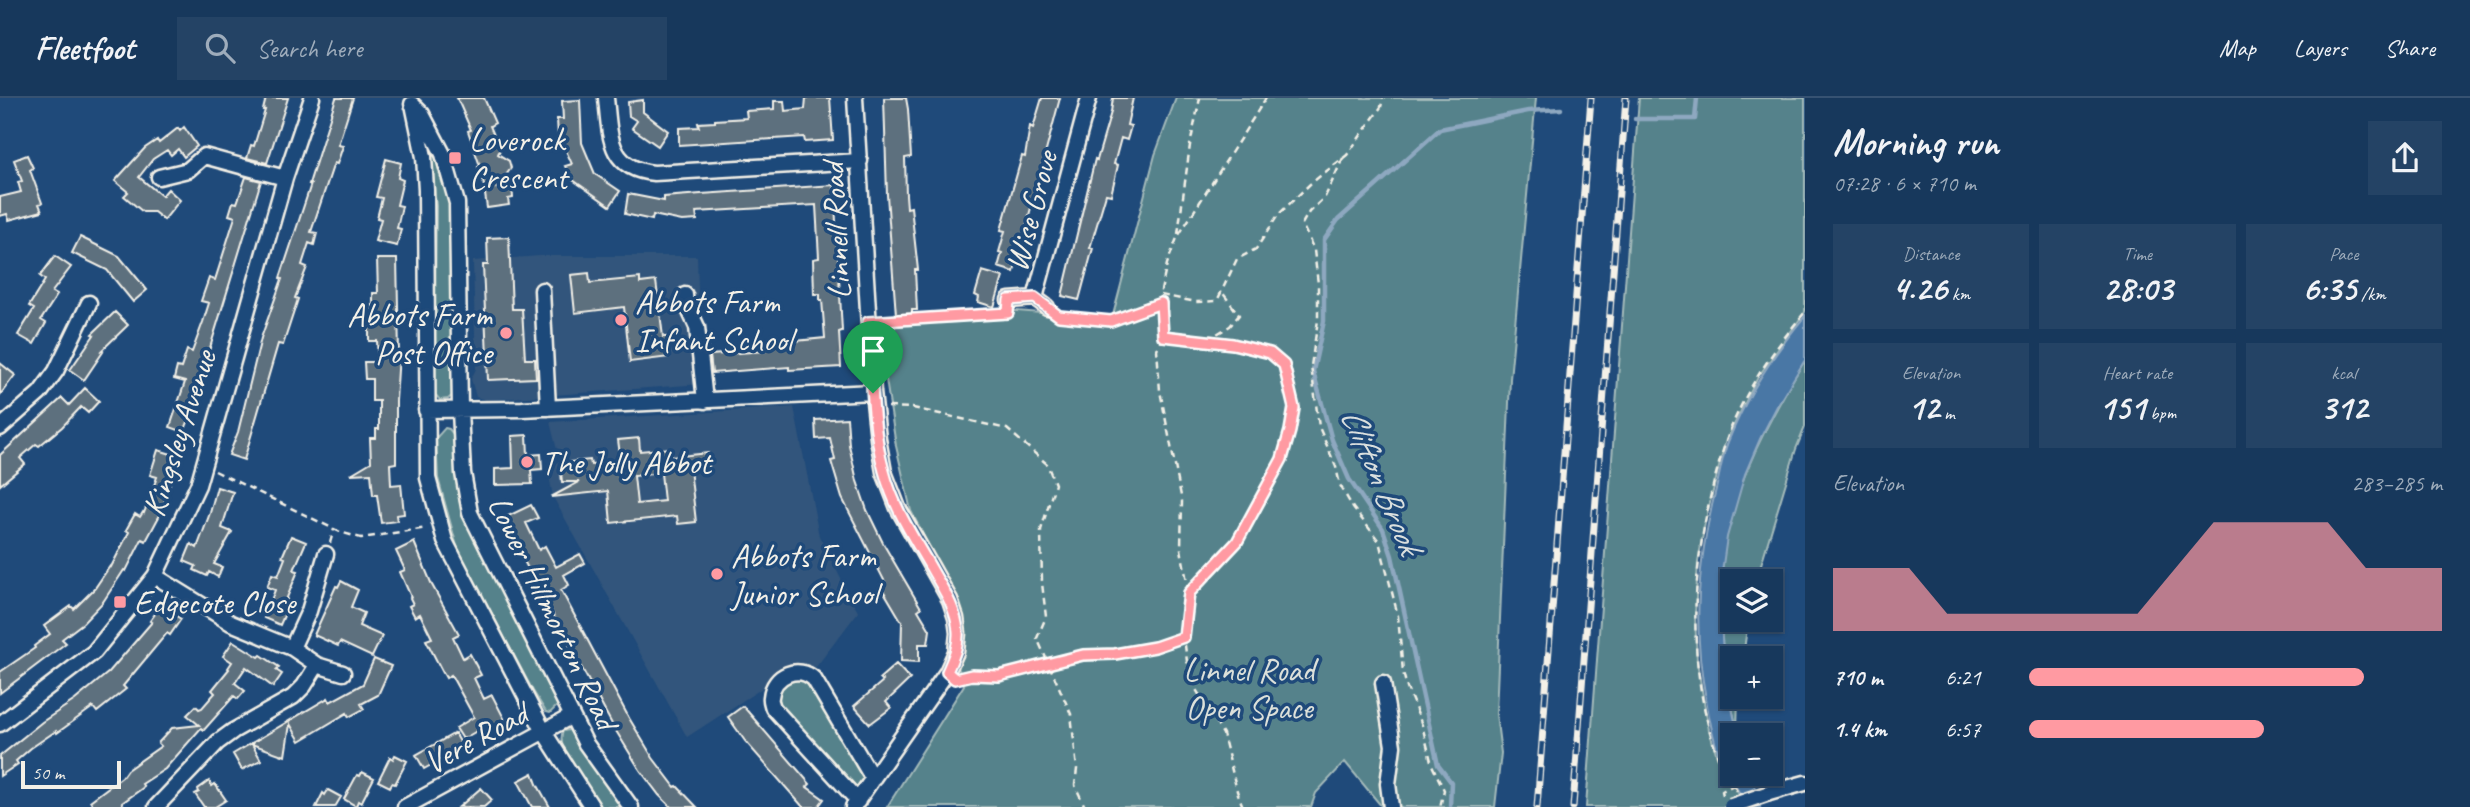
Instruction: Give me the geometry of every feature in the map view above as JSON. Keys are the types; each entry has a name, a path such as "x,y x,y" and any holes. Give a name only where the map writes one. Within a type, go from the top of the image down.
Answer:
{"street":[{"name":"Kingsley Avenue","path":"0,724 94,652 155,576 198,485 285,178 312,98"},
{"path":"606,98 611,141 621,160 641,172 860,161"},
{"name":"Linnell Road","path":"855,98 868,322 874,399 884,471 907,527 950,600 958,633 956,652 947,672 873,779 855,804 773,708 771,696 779,679 791,672 807,673 814,679 873,779"},
{"name":"Wise Grove","path":"1035,298 1089,98"},
{"name":"Lower Hillmorton Road","path":"411,101 422,114 443,154 457,203 460,410 463,473 470,513 586,744 631,807"},
{"name":"Lower Hillmorton Road","path":"411,101 424,157 426,190 428,478 445,541 544,732 592,807"},
{"path":"159,177 188,170 204,156 285,178"},
{"path":"542,290 552,408"},
{"path":"685,295 697,327 705,401"},
{"name":"Wise Grove","path":"1009,300 1035,298 1047,307"},
{"path":"0,428 45,386 56,370 89,303"},
{"path":"426,410 705,401 874,399"},
{"path":"292,648 309,611 326,554"},
{"path":"155,576 231,622 292,648 317,665 343,673"},
{"path":"156,807 173,793 218,742 293,697 304,686 317,665"},
{"path":"1383,683 1393,746 1388,784 1391,807"},
{"name":"Vere Road","path":"405,807 572,716"},
{"path":"1730,801 1805,783"}],"path":[{"path":"1177,238 1190,145 1200,98"},
{"path":"1243,807 1223,734 1189,678 1184,637 1189,593 1181,549 1182,501 1160,391 1157,349 1163,336 1160,295 1167,264 1177,238 1266,98"},
{"path":"1383,98 1381,107 1343,158 1325,197 1309,212 1302,224 1314,250 1318,284 1318,320 1311,366 1319,427 1336,467 1340,485 1353,508 1379,541 1398,616 1407,688 1422,724 1432,765 1444,790 1440,807"},
{"path":"1160,295 1196,302 1217,301 1237,259 1256,249 1278,215 1310,184 1343,158"},
{"path":"1207,341 1230,326 1239,315 1222,292"},
{"path":"868,322 1008,313 1009,300"},
{"path":"1047,307 1059,316 1111,321 1161,303"},
{"path":"1720,760 1709,730 1697,662 1695,615 1698,562 1705,523 1725,443 1758,377 1805,312"},
{"path":"1163,336 1233,344 1270,353 1284,365 1294,408 1282,459 1237,542 1189,593"},
{"path":"874,399 1007,429 1047,464 1055,484 1041,530 1041,583 1046,617 1037,638 1071,714 1077,769 1075,785 1085,807"},
{"path":"203,466 340,532 361,538 441,526"},
{"path":"947,672 955,679 972,675 999,676 1083,655 1115,654 1155,647 1184,637"},
{"path":"1730,801 1722,791 1732,786"}],"shaded area":[{"name":"Abbots Farm Infant School","path":"540,256 697,256 701,384 486,400 476,397 471,379 476,369 473,261"},
{"path":"1805,316 1805,360 1777,406 1745,474 1727,537 1722,569 1720,569 1720,632 1723,646 1720,646 1720,709 1732,709 1735,723 1720,723 1720,758 1708,713 1699,646 1701,567 1710,515 1728,442 1743,409 1782,345"},
{"name":"Abbots Farm Junior School","path":"794,407 819,536 858,612 816,667 801,664 778,669 764,687 687,737 553,497 547,464 560,462 550,422"},
{"path":"1735,786 1754,786 1760,807 1747,807"}],"green space":[{"name":"Linnel Road Open Space","path":"1176,98 1536,98 1510,379 1496,714 1501,753 1495,807 1382,807 1345,762 1316,793 1311,807 887,807 964,685 957,664 965,639 962,611 911,511 896,446 884,366 897,319 1006,310 1112,319 1155,155"},
{"path":"1639,98 1805,98 1805,312 1758,377 1725,443 1698,562 1695,615 1697,662 1709,730 1720,763 1720,786 1735,786 1744,807 1586,807"},
{"path":"421,122 443,175 451,215 454,394 448,399 440,400 434,393 436,206 431,159"},
{"path":"1805,360 1805,427 1760,569 1722,569 1728,527 1737,498 1774,413"},
{"path":"445,428 454,435 459,500 467,524 560,703 550,713 546,712 533,691 458,550 438,478 436,438"},
{"path":"1721,632 1746,632 1745,646 1723,646"},
{"path":"791,676 806,678 866,774 864,781 858,786 853,786 777,706 777,692"},
{"path":"1733,709 1738,709 1736,723"},
{"path":"569,730 622,807 602,807 574,770 563,749 563,731"}],"building":[{"path":"266,98 288,98 267,163 247,158 251,145 254,146"},
{"path":"336,98 353,98 338,145 343,146 337,164 334,163 311,232 317,233 314,245 309,243 302,265 307,267 295,298 298,299 283,345 278,344 244,460 229,455 238,432 261,338 282,279 280,278"},
{"path":"457,98 484,98 495,123 490,126 496,140 502,145 498,154 509,161 511,168 497,188 512,186 513,198 508,199 509,205 487,208 478,167 480,166 468,131 471,130"},
{"path":"806,98 830,98 833,140 805,142 804,137 679,145 679,128 699,127 698,123 715,120 747,118 746,111 774,109 774,101 784,101 785,111 805,109"},
{"path":"884,98 906,98 908,109 911,157 905,158 906,195 907,208 911,207 918,270 915,270 917,310 912,310 912,314 896,315 887,195"},
{"path":"1042,98 1060,98 1014,272 998,267 1005,231 1001,230 1022,156 1025,157 1030,126 1033,128"},
{"path":"1113,98 1133,98 1127,125 1131,126 1127,140 1121,138 1114,164 1118,165 1111,195 1106,194 1090,248 1093,248 1079,300 1062,296 1095,159 1097,160"},
{"path":"580,100 582,143 595,174 620,191 610,206 573,180 565,166 572,164 558,137 557,119 563,119 562,101"},
{"path":"643,100 643,112 668,131 658,146 632,128 637,121 629,116 628,102"},
{"path":"184,127 197,146 184,157 178,149 171,155 167,150 153,159 139,177 162,196 168,189 180,200 164,220 154,212 143,212 124,196 128,192 115,181 145,148 157,140 159,143 178,128 180,131"},
{"path":"27,155 33,168 30,170 42,203 39,204 42,211 9,220 7,214 0,216 0,197 21,192 18,182 22,181 14,160"},
{"path":"386,159 401,163 398,178 403,180 397,205 402,206 397,228 401,229 397,246 375,241 381,219 377,218 382,198 376,197"},
{"path":"246,177 261,181 202,374 198,397 184,432 170,427 185,382 174,379 177,367 181,368 187,350 192,352 203,322 209,303 201,301 209,278 215,280 235,217 229,215 233,202 237,203"},
{"path":"834,185 842,331 839,332 841,367 789,370 789,367 712,373 710,355 765,351 765,344 825,338 822,300 820,294 814,294 813,259 819,258 816,205 696,212 697,220 682,221 653,215 652,220 625,214 628,194 664,201 664,197"},
{"path":"80,237 119,256 147,290 133,302 107,270 72,253"},
{"path":"509,237 512,309 522,309 525,359 535,359 536,378 488,380 483,265 488,265 487,238"},
{"path":"55,256 71,267 52,292 57,295 41,320 46,323 34,344 18,335 34,309 29,306 45,280 40,276"},
{"path":"377,259 397,259 399,354 396,463 390,464 391,485 401,484 404,514 396,515 397,521 381,523 377,495 373,495 371,473 351,474 371,462 370,438 376,438 376,429 379,429 379,401 372,401 372,379 365,379 364,362 378,362 377,341 369,341 369,310 373,310 373,293 378,293"},
{"path":"982,271 1003,277 994,307 978,302 979,297 975,295"},
{"path":"589,273 590,283 640,278 640,283 656,281 663,337 668,337 670,357 630,362 624,307 575,313 571,275"},
{"path":"115,312 128,325 101,351 103,352 84,380 70,370 94,335 92,334"},
{"path":"0,363 15,375 0,395"},
{"path":"85,388 99,401 88,413 81,407 39,446 36,444 20,458 25,464 0,485 0,455 62,398 69,405"},
{"path":"847,418 849,445 867,510 921,608 918,610 930,630 928,644 919,644 919,662 901,661 902,622 880,585 885,582 842,498 831,461 835,460 830,438 816,439 815,420"},
{"name":"The Jolly Abbot","path":"527,435 528,455 541,454 542,469 531,470 532,484 495,485 495,469 513,468 512,436"},
{"path":"639,438 640,451 670,448 671,457 708,453 709,467 690,469 696,522 678,524 677,516 611,523 608,491 551,497 579,482 562,482 560,463 590,460 591,465 621,462 618,440","holes":["661,473 664,501 637,504 634,476"]},
{"path":"158,450 178,456 162,511 146,541 142,539 126,571 124,570 103,602 83,623 62,639 66,643 0,693 0,672 50,634 44,626 71,606 74,609 111,567 135,514 140,517 144,513 157,477 150,475"},
{"path":"217,487 233,492 222,528 232,532 214,564 222,567 218,577 209,572 207,576 194,570 196,566 184,561 191,544 197,548"},
{"path":"531,505 538,518 526,523 539,550 545,546 556,567 580,554 585,563 564,575 569,585 561,590 653,758 675,787 697,807 671,807 640,770 613,726 517,548 504,518"},
{"path":"291,536 306,542 294,570 298,571 286,600 290,602 280,625 264,618 275,590 267,587 272,574 278,576"},
{"path":"414,542 432,585 459,634 453,637 463,658 470,654 481,675 474,678 484,699 492,695 507,724 495,730 493,726 483,731 482,728 463,739 456,728 474,717 451,675 446,678 426,640 432,638 420,614 415,617 409,606 413,604 400,572 405,570 396,551"},
{"path":"341,581 358,590 351,607 364,613 359,626 382,636 372,657 340,642 338,646 314,635 336,586 338,587"},
{"path":"165,600 177,609 173,614 181,619 170,635 167,633 123,686 126,689 97,712 93,707 31,748 16,761 18,764 0,776 0,756 109,672 152,622 150,621"},
{"path":"233,641 279,667 276,670 282,674 273,687 246,667 235,683 245,691 238,699 234,696 204,730 201,728 165,769 142,784 144,787 122,803 125,807 94,807 90,801 161,746 158,743 172,728 199,725 187,715 196,706 202,708 215,693 212,690 232,662 223,656"},
{"path":"374,659 391,666 378,695 361,704 364,709 349,717 347,713 300,741 290,724 285,756 252,744 261,760 242,770 233,754 328,698 330,702 363,684"},
{"path":"896,664 910,679 886,702 891,708 870,724 854,706 883,681 880,678"},
{"path":"743,706 810,784 807,787 824,799 818,807 803,807 745,741 728,717"},
{"path":"455,733 463,747 424,769 416,755"},
{"path":"395,755 407,761 395,784 392,783 390,787 378,781 390,757 393,759"},
{"path":"362,772 374,778 361,803 358,801 356,806 344,799 357,775 360,776"},
{"path":"533,773 550,807 532,807 518,781"},
{"path":"209,781 212,786 215,784 226,800 215,807 204,807 195,794"},
{"path":"481,788 492,800 484,807 459,807"},
{"path":"328,790 341,797 335,807 316,807 323,793 325,795"}],"waterway":[{"name":"Clifton Brook","path":"1635,119 1695,119 1697,98"},
{"name":"Clifton Brook","path":"1450,807 1451,782 1438,765 1392,556 1383,529 1349,479 1332,440 1313,371 1324,321 1324,240 1338,220 1440,129 1528,111 1561,109"}],"railway":[{"path":"1537,807 1591,98"},
{"path":"1573,807 1626,98"}],"place":[{"name":"Loverock Crescent","path":"455,158"},
{"name":"Abbots Farm Infant School","path":"621,320"},
{"name":"Abbots Farm Post Office","path":"506,333"},
{"name":"The Jolly Abbot","path":"527,462"},
{"name":"Abbots Farm Junior School","path":"717,574"},
{"name":"Edgecote Close","path":"120,602"}],"route":[{"path":"1035,298 1059,316 1111,321 1161,303 1163,336 1233,344 1270,353 1284,365 1294,408 1282,459 1237,542 1189,593 1184,637 1155,647 1115,654 1083,655 999,676 972,675 955,679 947,672 956,652 956,618 950,600 907,527 884,471 873,393 868,322 1008,313 1009,300 1035,298"}]}
